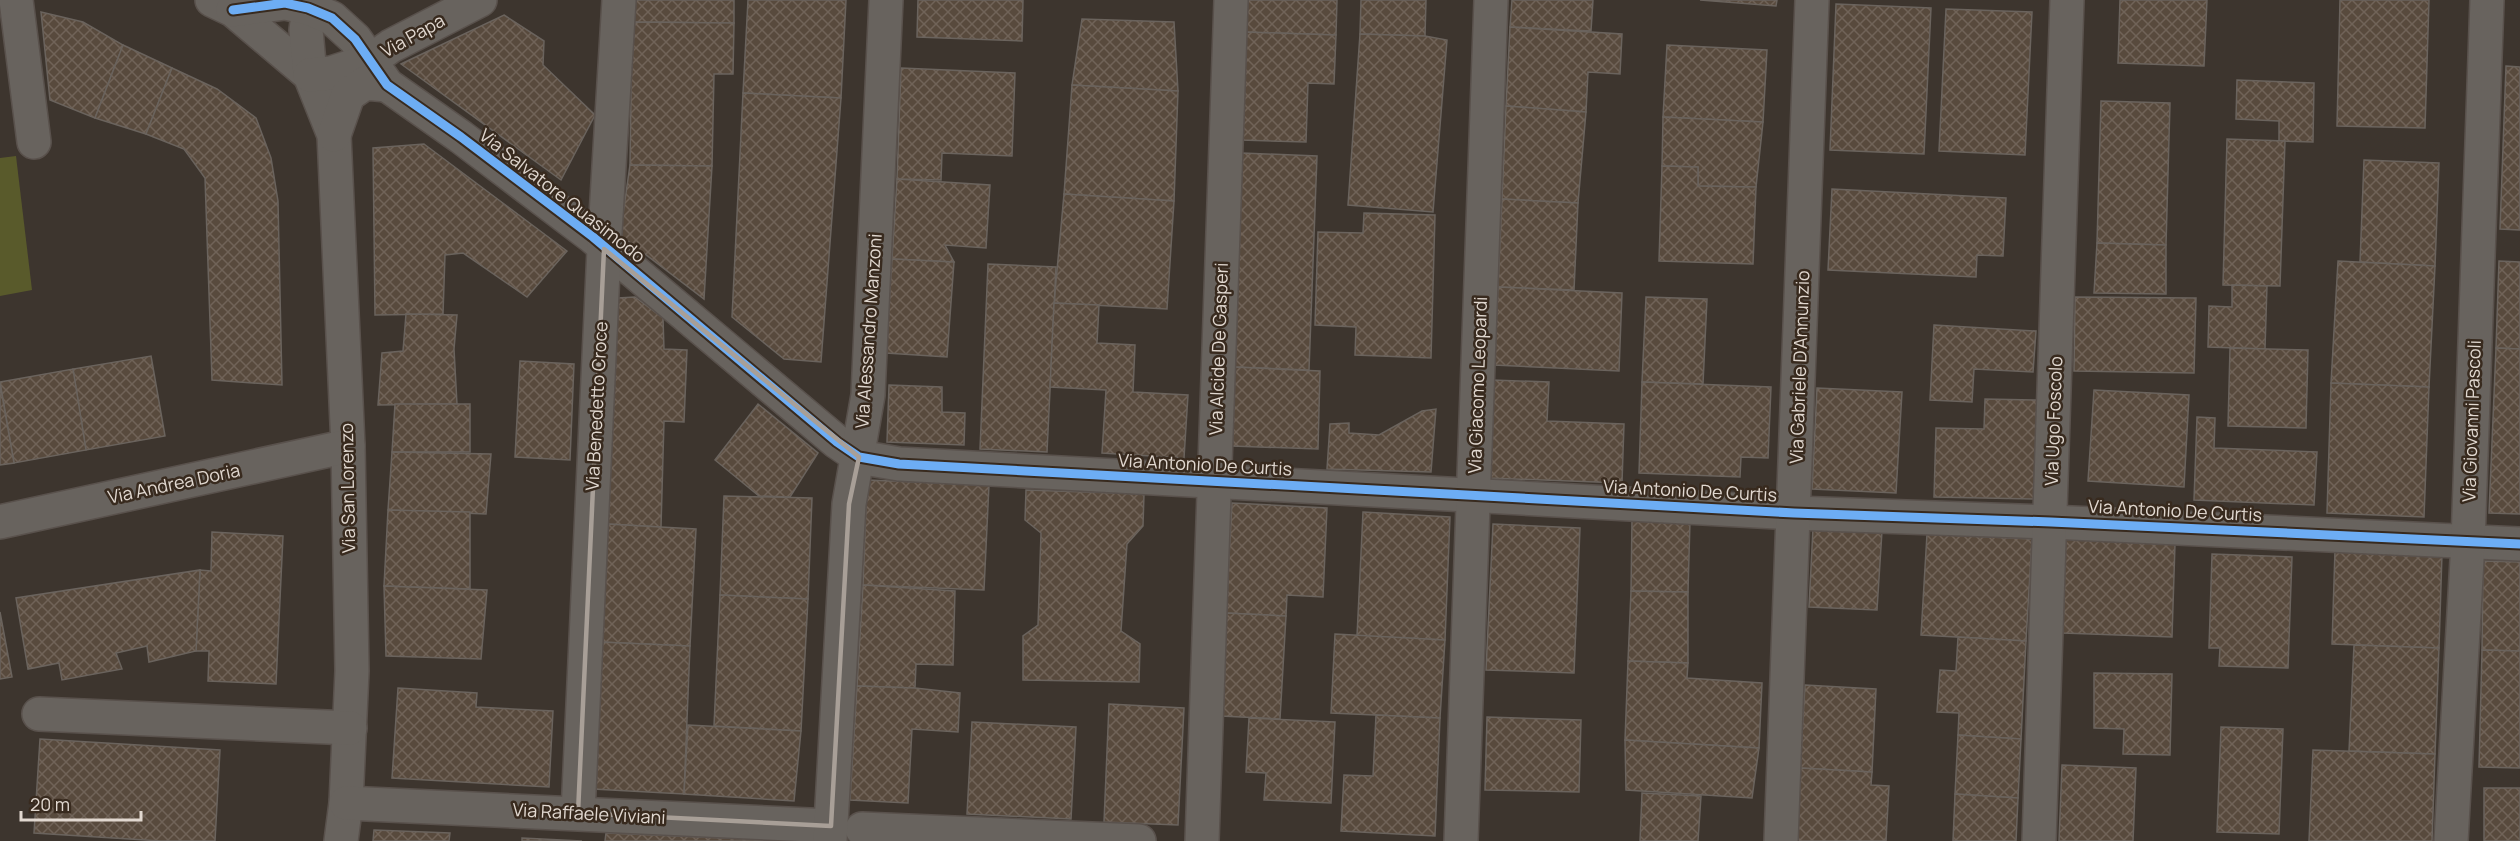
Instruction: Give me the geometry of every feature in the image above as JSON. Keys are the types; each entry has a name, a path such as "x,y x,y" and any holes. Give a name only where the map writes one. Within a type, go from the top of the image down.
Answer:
{"street":[{"path":"16,0 34,142"},
{"path":"345,0 371,61"},
{"name":"Via Papa","path":"310,75 331,73 371,61 391,46 480,0"},
{"name":"Via Benedetto Croce","path":"578,813 604,249 619,0"},
{"name":"Via Alessandro Manzoni","path":"841,832 849,504 868,395 886,0"},
{"name":"Via Alcide De Gasperi","path":"1202,841 1231,0"},
{"name":"Via Giacomo Leopardi","path":"1461,841 1491,0"},
{"name":"Via Gabriele D'Annunzio","path":"1781,841 1812,0"},
{"name":"Via Ugo Foscolo","path":"2039,841 2067,0"},
{"name":"Via Giovanni Pascoli","path":"2451,841 2468,542 2487,0"},
{"path":"309,4 307,54 310,75"},
{"name":"Via Salvatore Quasimodo","path":"222,5 309,4 332,18 371,61 480,152 593,237 604,249 837,442 859,457"},
{"name":"Via Salvatore Quasimodo","path":"222,5 310,75"},
{"name":"Via San Lorenzo","path":"334,135 348,95 365,83 371,61"},
{"name":"Via San Lorenzo","path":"310,75 334,135 348,446 352,671 346,803 341,841"},
{"name":"Via Andrea Doria","path":"0,522 348,446"},
{"name":"Via Antonio De Curtis","path":"859,457 899,464 1214,483 1794,513 2051,522 2520,544"},
{"path":"39,714 350,728"},
{"name":"Via Raffaele Viviani","path":"346,803 578,813 841,832 1139,841"}],"highlighted area":[{"path":"604,249 859,457 849,504 831,826 578,813"}],"shaded area":[{"path":"16,156 32,290 0,296 0,158"}],"building":[{"path":"634,0 734,0 734,23 632,22"},
{"path":"748,0 846,0 841,98 743,93"},
{"path":"918,0 1023,0 1022,41 917,37"},
{"path":"1246,0 1337,0 1336,35 1245,32"},
{"path":"1361,0 1426,0 1425,36 1360,34"},
{"path":"1512,0 1593,0 1591,31 1510,27"},
{"path":"1700,0 1777,0 1776,6"},
{"path":"2120,0 2207,0 2204,66 2118,63"},
{"path":"2340,0 2429,0 2425,128 2337,126"},
{"path":"1836,4 1931,8 1924,154 1830,150"},
{"path":"1946,9 2032,12 2025,155 1939,151"},
{"path":"41,12 83,22 123,45 95,118 50,100"},
{"path":"504,15 544,41 543,65 595,115 561,180 401,64"},
{"path":"1082,19 1174,22 1178,91 1072,85"},
{"path":"632,22 734,23 733,74 714,74 712,166 630,165"},
{"path":"1510,27 1622,34 1620,74 1588,72 1586,112 1506,106"},
{"path":"1245,32 1336,35 1334,84 1308,83 1306,142 1241,140"},
{"path":"1360,34 1425,36 1447,40 1433,212 1348,205"},
{"path":"123,45 172,68 146,134 95,118"},
{"path":"1667,45 1767,50 1763,122 1663,117"},
{"path":"2506,66 2520,67 2520,230 2500,229"},
{"path":"172,68 217,89 256,118 271,158 278,201 282,385 212,380 205,178 184,149 146,134"},
{"path":"901,68 1015,73 1012,156 942,153 941,180 897,179"},
{"path":"2237,80 2314,83 2313,142 2279,141 2279,121 2236,119"},
{"path":"1072,85 1178,91 1174,201 1064,194"},
{"path":"743,93 841,98 821,362 784,359 732,317"},
{"path":"2101,101 2170,103 2166,245 2097,243"},
{"path":"1506,106 1586,112 1578,203 1502,199"},
{"path":"1663,117 1763,122 1756,187 1698,186 1698,167 1662,166"},
{"path":"2227,139 2285,141 2280,286 2223,285"},
{"path":"424,144 567,251 527,297 463,253 445,255 443,314 375,315 373,148"},
{"path":"1242,153 1317,156 1309,370 1234,367"},
{"path":"2364,160 2439,163 2435,266 2360,262"},
{"path":"630,165 712,166 704,299 620,235"},
{"path":"1662,166 1698,167 1698,186 1756,187 1753,264 1659,261"},
{"path":"897,179 990,185 986,248 945,245 954,262 892,259"},
{"path":"1832,189 2006,198 2003,256 1977,255 1976,277 1828,270"},
{"path":"1064,194 1174,201 1167,309 1054,303"},
{"path":"1502,199 1578,203 1574,290 1498,287"},
{"path":"1364,213 1435,215 1431,358 1355,355 1356,327 1315,325 1318,232 1363,233"},
{"path":"2097,243 2166,245 2166,294 2094,293"},
{"path":"892,259 954,262 947,357 886,353"},
{"path":"2338,261 2435,266 2429,387 2331,383"},
{"path":"2499,261 2520,262 2520,349 2496,348"},
{"path":"988,264 1056,267 1047,452 980,449"},
{"path":"2232,285 2267,286 2265,349 2208,347 2209,306 2232,307"},
{"path":"1498,287 1622,293 1619,371 1494,365"},
{"path":"635,297 663,318 664,349 687,350 684,422 664,421 661,527 607,524 618,298"},
{"path":"1646,297 1707,299 1703,384 1642,382"},
{"path":"2075,297 2196,298 2194,373 2074,371"},
{"path":"1054,303 1099,305 1097,343 1135,345 1133,392 1188,395 1184,458 1102,453 1106,390 1050,387"},
{"path":"406,314 457,315 454,349 457,404 378,405 382,353 403,351"},
{"path":"1934,325 2036,331 2033,372 1974,369 1972,402 1930,400"},
{"path":"2230,348 2308,350 2306,428 2228,426"},
{"path":"2496,348 2520,349 2520,514 2489,513"},
{"path":"151,356 165,436 86,450 73,369"},
{"path":"520,361 574,364 570,460 515,457"},
{"path":"1234,367 1320,371 1318,449 1232,446"},
{"path":"73,369 86,450 14,463 0,382"},
{"path":"1492,380 1549,382 1547,421 1624,424 1622,483 1488,478"},
{"path":"1642,382 1771,387 1768,458 1741,457 1740,477 1639,473"},
{"path":"2331,383 2429,387 2424,517 2327,513"},
{"path":"0,384 14,463 0,465"},
{"path":"889,385 942,387 942,412 965,413 964,445 887,442"},
{"path":"1817,388 1902,392 1896,493 1812,489"},
{"path":"2094,390 2189,395 2184,487 2088,481"},
{"path":"1985,399 2037,400 2035,499 1934,497 1936,428 1984,429"},
{"path":"395,404 470,404 470,452 392,452"},
{"path":"758,404 818,453 790,497 759,496 715,460"},
{"path":"1436,409 1431,472 1327,469 1330,424 1349,423 1349,433 1379,435 1422,411"},
{"path":"2197,417 2215,418 2214,448 2317,452 2314,505 2194,500"},
{"path":"392,452 491,454 486,514 388,510"},
{"path":"867,480 989,485 984,590 863,585"},
{"path":"1026,490 1144,494 1143,526 1127,544 1121,631 1140,644 1139,682 1023,680 1023,636 1038,625 1041,533 1025,520"},
{"path":"724,496 812,498 808,599 720,595"},
{"path":"1232,503 1327,508 1323,597 1287,595 1286,616 1226,613"},
{"path":"388,510 470,512 470,589 384,586"},
{"path":"1363,512 1450,517 1445,640 1357,636"},
{"path":"1632,519 1690,521 1688,592 1631,591"},
{"path":"607,524 696,529 690,646 600,642"},
{"path":"1493,524 1580,528 1574,673 1486,670"},
{"path":"1813,528 1882,531 1877,610 1809,607"},
{"path":"212,532 283,536 276,684 208,681 209,651 196,651 200,570 211,571"},
{"path":"1927,534 2032,539 2026,641 1921,635"},
{"path":"2065,538 2175,544 2172,637 2063,633"},
{"path":"2335,550 2442,554 2439,648 2332,644"},
{"path":"2212,554 2292,557 2288,668 2219,666 2220,648 2209,648"},
{"path":"2483,561 2520,562 2520,651 2482,650"},
{"path":"200,570 196,651 149,662 147,646 116,653 122,669 62,680 59,663 28,669 16,598"},
{"path":"863,585 955,591 953,665 916,664 915,688 857,686"},
{"path":"384,586 487,590 481,659 386,656"},
{"path":"1631,591 1688,592 1688,663 1628,661"},
{"path":"720,595 808,599 801,731 714,726"},
{"path":"0,612 12,677 0,679"},
{"path":"1226,613 1286,616 1280,719 1221,716"},
{"path":"1335,634 1445,640 1440,718 1331,713"},
{"path":"1958,637 2026,641 2021,739 1958,735 1959,713 1937,712 1940,670 1956,671"},
{"path":"600,642 690,646 684,794 593,789"},
{"path":"2354,645 2439,648 2435,754 2349,751"},
{"path":"2482,650 2520,651 2520,768 2479,767"},
{"path":"1628,661 1688,663 1687,678 1762,683 1759,748 1625,740"},
{"path":"2094,673 2172,674 2170,755 2123,754 2124,729 2094,728"},
{"path":"1805,685 1876,689 1872,772 1800,768"},
{"path":"857,686 915,688 960,693 958,732 912,729 908,803 850,800"},
{"path":"398,688 477,693 476,707 553,711 549,787 392,778"},
{"path":"1109,704 1184,708 1178,825 1104,822"},
{"path":"1376,715 1440,718 1435,836 1341,831 1344,775 1373,776"},
{"path":"1487,717 1581,720 1579,792 1485,790"},
{"path":"1249,718 1335,722 1331,803 1264,800 1266,773 1246,772"},
{"path":"972,722 1076,727 1071,819 967,814"},
{"path":"688,725 801,731 794,801 684,794"},
{"path":"2221,727 2283,729 2279,834 2217,832"},
{"path":"1958,735 2021,739 2018,798 1955,794"},
{"path":"40,739 220,750 215,841 161,841 34,833"},
{"path":"1625,740 1759,748 1752,798 1626,790"},
{"path":"2313,750 2435,754 2432,841 2309,841"},
{"path":"2062,765 2136,768 2133,841 2059,841"},
{"path":"1800,768 1872,772 1871,785 1889,786 1886,841 1796,841"},
{"path":"2484,788 2520,788 2520,841 2484,841"},
{"path":"1642,793 1701,796 1698,841 1640,841"},
{"path":"1955,794 2018,798 2016,841 1953,841"},
{"path":"374,830 450,833 449,841 373,841"},
{"path":"606,833 790,841 605,841"},
{"path":"522,838 582,841 522,841"}],"cycle path":[{"path":"233,10 285,3 308,8 332,18 355,39 387,85 461,137 593,237 837,442 859,457 899,464 1794,513 2051,522 2520,544"}]}
